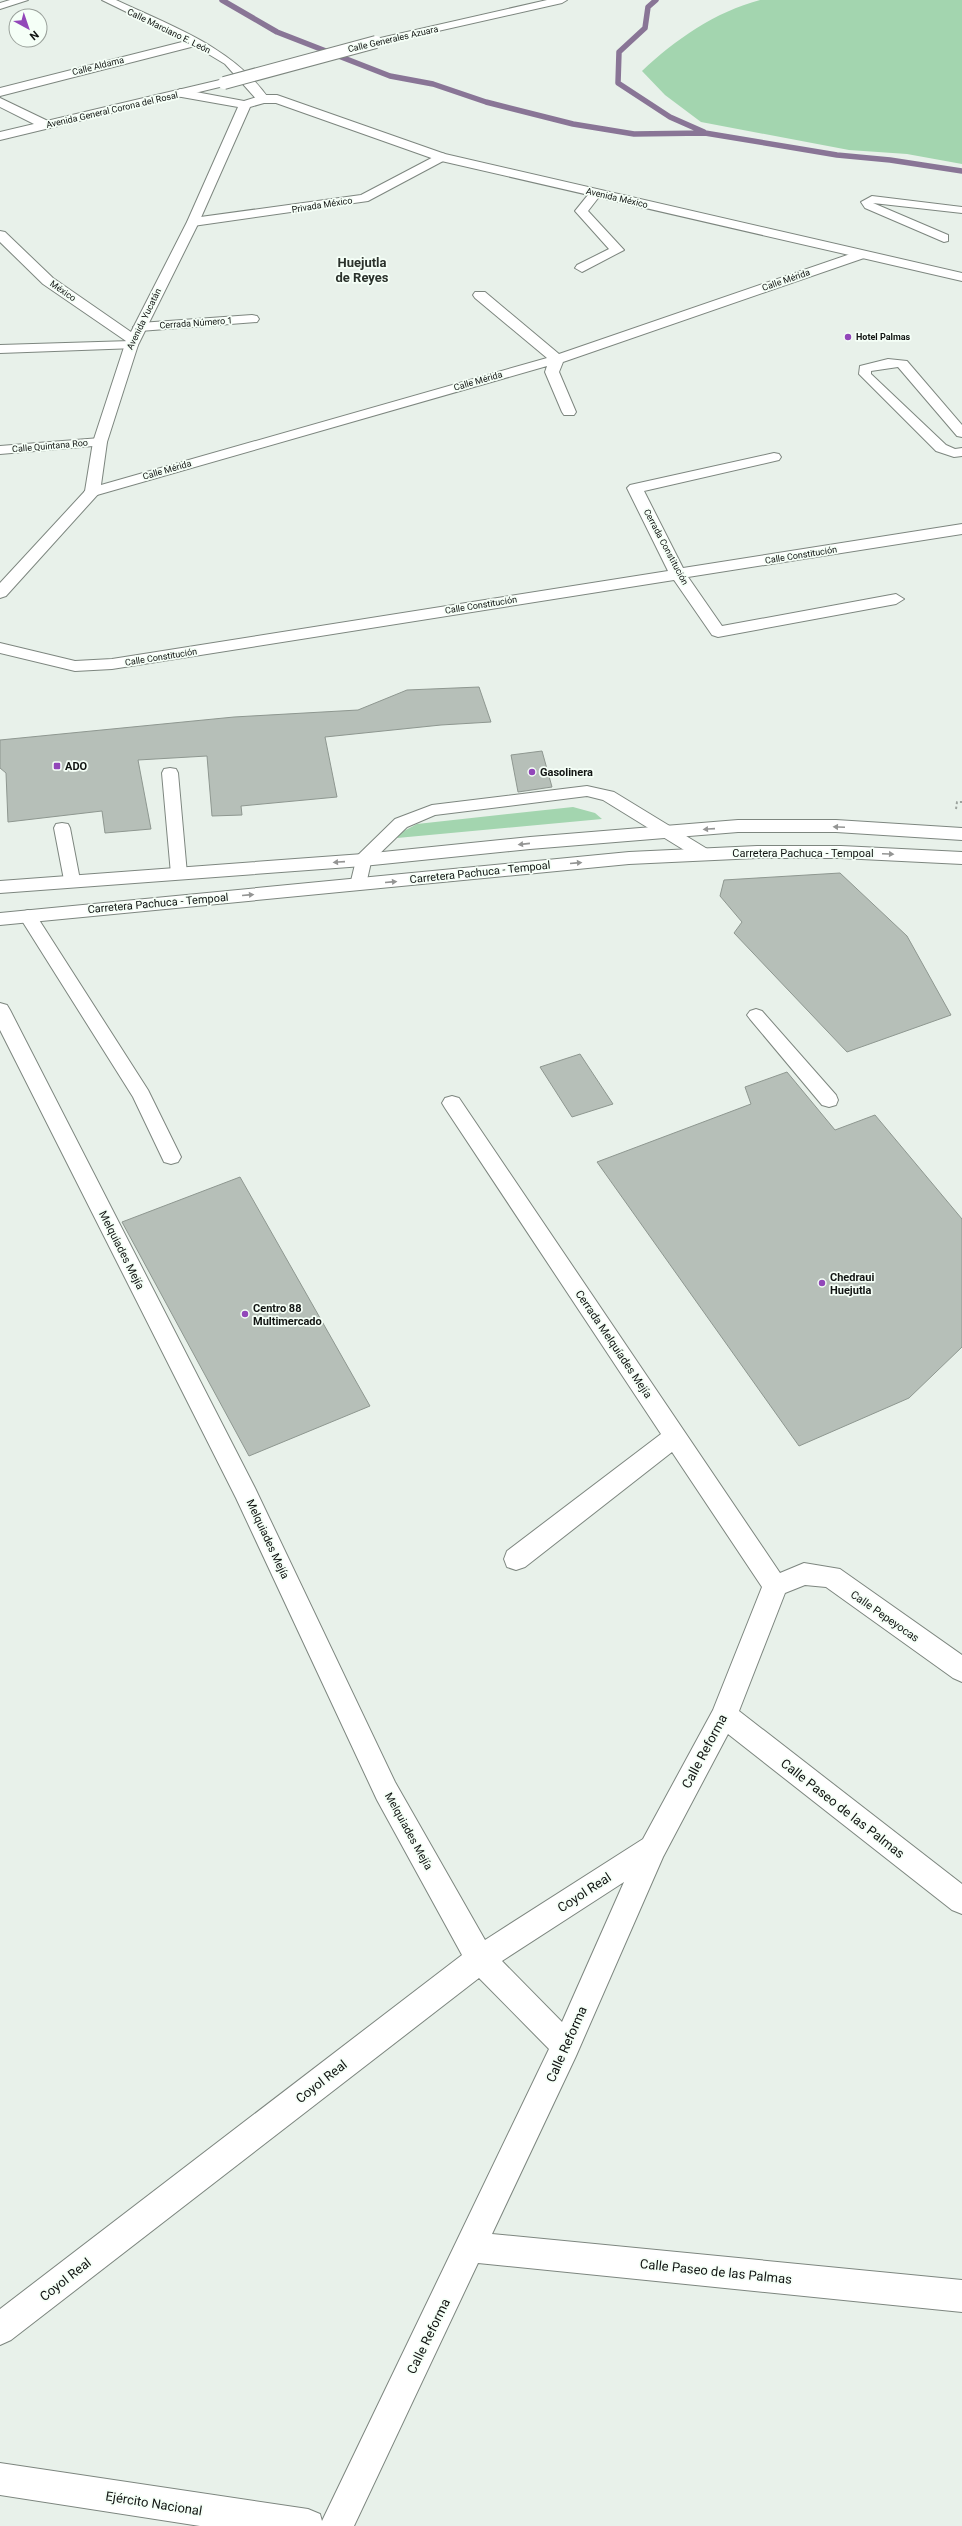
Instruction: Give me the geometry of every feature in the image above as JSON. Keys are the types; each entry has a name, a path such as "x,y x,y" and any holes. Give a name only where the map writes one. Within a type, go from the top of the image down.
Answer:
{"street":[{"path":"0,6 22,0"},
{"name":"Calle Marciano E. León","path":"107,0 197,42 230,62 270,99"},
{"name":"Calle Generales Azuara","path":"224,83 376,42 562,0"},
{"name":"Calle Aldama","path":"0,92 197,42"},
{"name":"Avenida General Corona del Rosal","path":"0,136 224,83"},
{"path":"180,94 245,105 270,99"},
{"name":"Avenida México","path":"270,99 441,157 859,255 962,277"},
{"path":"0,102 46,125"},
{"name":"Avenida Yucatán","path":"92,492 100,442 132,342 193,222 245,105"},
{"name":"Privada México","path":"193,222 364,198 441,157"},
{"path":"582,268 617,250 596,230 581,211 596,193"},
{"name":"México","path":"0,235 48,281 132,342"},
{"name":"Calle Mérida","path":"92,492 558,359 859,255"},
{"path":"480,295 558,359 552,372 569,412"},
{"name":"Cerrada Número 1","path":"140,327 252,319"},
{"path":"0,349 132,342"},
{"name":"Calle Quintana Roo","path":"0,450 100,442"},
{"name":"Cerrada Constitución","path":"774,457 635,488 678,574 718,632 896,599"},
{"path":"0,593 92,492"},
{"name":"Calle Constitución","path":"0,648 75,666 112,664 962,529"},
{"name":"Carretera Pachuca - Tempoal","path":"0,887 65,880 179,874 363,860 738,826 836,826 962,834"},
{"name":"Carretera Pachuca - Tempoal","path":"0,920 579,862 757,852 842,852 962,858"},
{"path":"58,913 65,880"},
{"name":"Melquiades Mejía","path":"0,1010 247,1495 386,1791 480,1959 566,2046"},
{"name":"Cerrada Melquíades Mejía","path":"452,1103 775,1586"},
{"path":"516,1559 676,1436"},
{"name":"Calle Pepeyocas","path":"775,1586 804,1574 831,1578 962,1670"},
{"name":"Calle Reforma","path":"337,2526 566,2046 653,1848 724,1715 775,1586"},
{"name":"Calle Paseo de las Palmas","path":"724,1715 962,1900"},
{"name":"Coyol Real","path":"0,2329 480,1959 653,1848"},
{"name":"Calle Paseo de las Palmas","path":"471,2247 962,2296"},
{"name":"Ejército Nacional","path":"0,2479 308,2526"}],"lane":[{"path":"944,238 869,206 866,202 872,199 962,210"},
{"path":"962,433 949,410 902,364 895,362 883,363 865,369 865,374 870,380 941,448 954,453 962,452"},
{"path":"170,773 179,874"},
{"path":"359,885 363,860 401,823 432,810 579,792 608,796 704,854"},
{"path":"62,828 65,880"},
{"path":"28,916 141,1095 171,1157"},
{"path":"756,1015 829,1100"}],"green space":[{"path":"760,0 962,0 962,164 907,154 849,150 701,122 665,95 642,71 668,48 697,28 727,12"},
{"path":"573,807 595,813 602,819 397,838 402,832 417,824"}],"building":[{"path":"479,687 491,722 441,725 325,737 337,797 241,806 242,815 212,816 207,756 138,760 151,829 105,833 102,811 8,822 6,773 0,768 0,740 234,717 358,710 407,690"},
{"path":"542,751 552,787 518,792 511,755"},
{"path":"840,873 907,936 951,1015 847,1052 734,933 742,922 720,896 724,880"},
{"path":"580,1054 613,1104 572,1117 540,1067"},
{"name":"Chedraui Huejutla","path":"787,1072 835,1130 875,1115 962,1219 962,1347 909,1398 799,1446 597,1162 751,1104 745,1087"},
{"name":"Centro 88 Multimercado","path":"240,1177 370,1406 249,1456 122,1222"}],"waterway":[{"path":"222,0 277,32 390,76 433,84 486,102 573,124 634,134 705,133 837,155 890,160 962,171"},
{"path":"656,0 648,7 645,28 619,52 618,83 670,117 704,132"}],"place":[{"name":"Hotel Palmas","path":"848,337"},
{"name":"ADO","path":"57,766"},
{"name":"Gasolinera","path":"532,772"},
{"name":"Chedraui Huejutla","path":"822,1283"},
{"name":"Centro 88 Multimercado","path":"245,1314"}],"district":[{"name":"Huejutla de Reyes","path":"362,270"}]}
